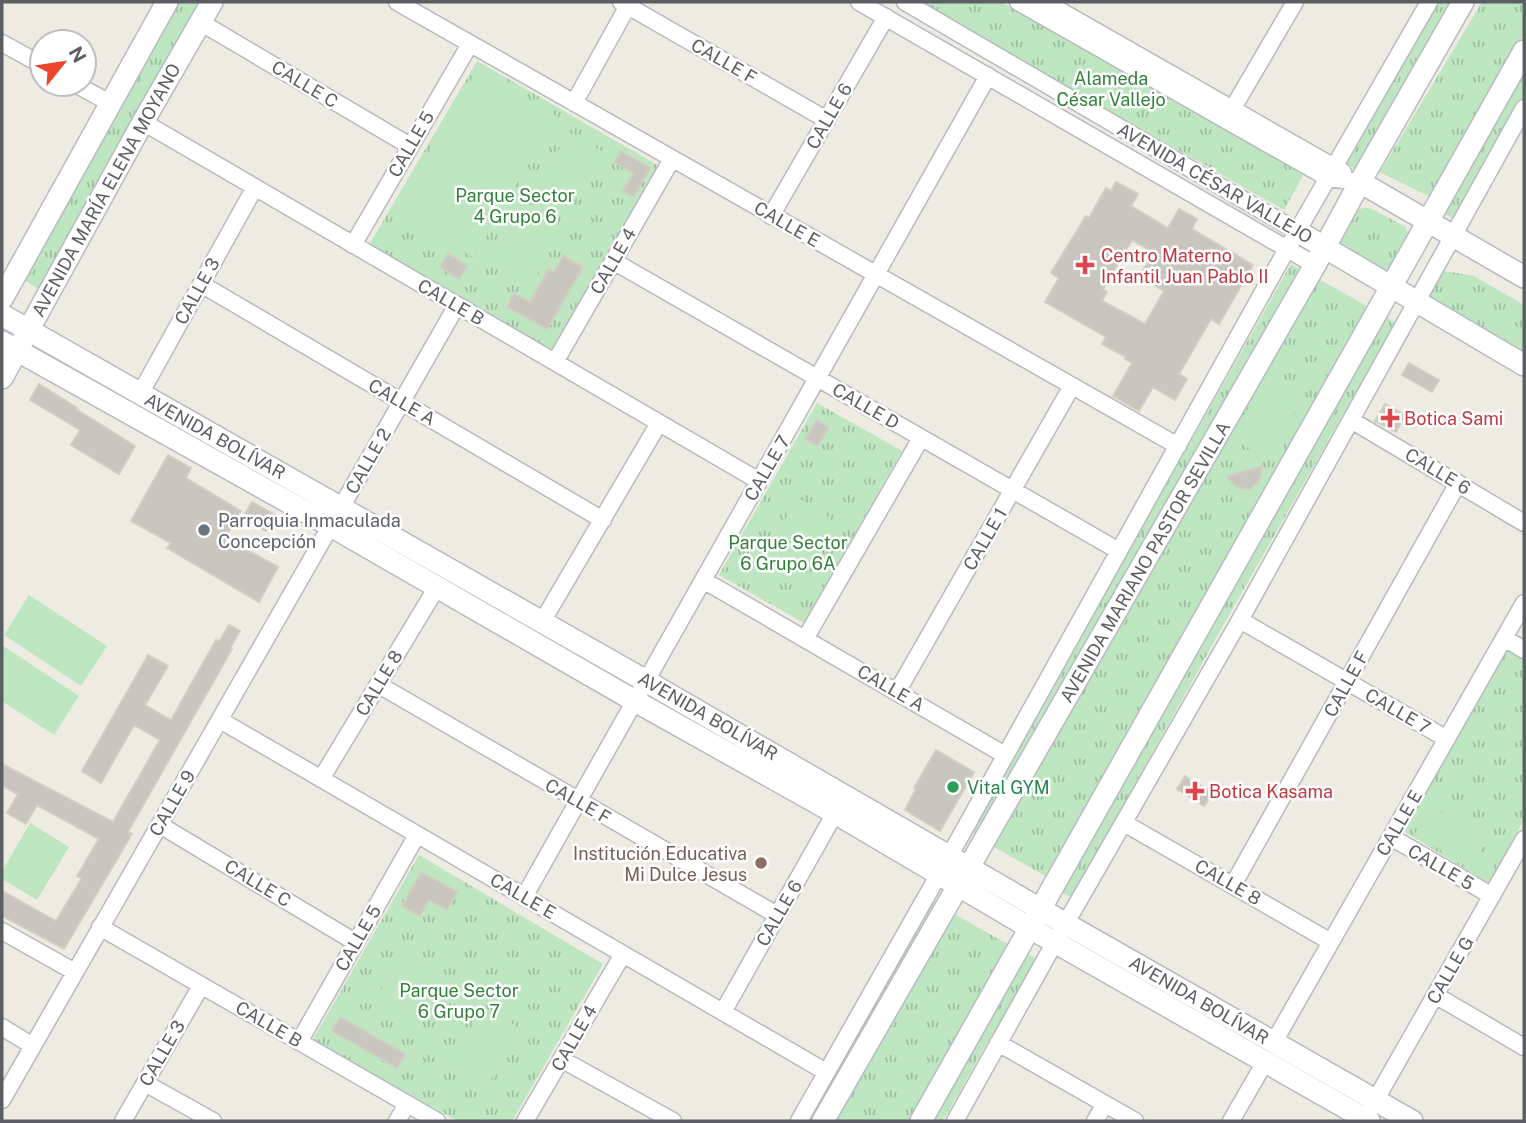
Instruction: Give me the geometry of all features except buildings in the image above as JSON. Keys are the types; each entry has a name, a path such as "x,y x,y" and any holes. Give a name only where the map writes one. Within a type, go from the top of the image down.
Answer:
{"street":[{"path":"2,299 166,2"},
{"name":"AVENIDA MARÍA ELENA MOYANO","path":"2,378 9,346 28,331 212,2"},
{"name":"CALLE E","path":"397,2 1178,446"},
{"name":"AVENIDA CÉSAR VALLEJO","path":"859,2 988,76 1320,256 1392,287 1524,365"},
{"name":"AVENIDA CÉSAR VALLEJO","path":"905,2 1292,240"},
{"path":"1018,2 1331,173 1360,182 1524,277"},
{"path":"1045,2 1233,108 1331,173"},
{"path":"1233,108 1295,2"},
{"name":"AVENIDA MARIANO PASTOR SEVILLA","path":"799,1121 1292,240 1429,2"},
{"name":"AVENIDA MARIANO PASTOR SEVILLA","path":"824,1121 1463,2"},
{"path":"574,103 627,3"},
{"name":"CALLE F","path":"627,3 827,120"},
{"name":"CALLE 6","path":"771,215 886,17"},
{"name":"CALLE C","path":"200,22 410,146"},
{"path":"2,43 28,57"},
{"name":"CALLE 5","path":"353,244 470,44"},
{"path":"921,1121 1524,51"},
{"name":"CALLE 7","path":"524,897 988,76"},
{"path":"98,96 110,103"},
{"path":"955,1121 1522,116"},
{"name":"CALLE B","path":"143,122 759,481"},
{"name":"CALLE 4","path":"555,362 672,159"},
{"name":"CALLE 3","path":"140,394 255,187"},
{"name":"CALLE D","path":"613,261 1119,551"},
{"name":"CALLE A","path":"201,284 603,520"},
{"name":"CALLE 2","path":"342,507 457,305"},
{"name":"AVENIDA BOLÍVAR","path":"2,315 646,681 944,864 959,886 1030,928 1060,933 1274,1042 1368,1116"},
{"name":"AVENIDA BOLÍVAR","path":"9,346 835,813 944,864 970,868 1041,908 1060,933 1265,1062 1368,1116 1412,1121"},
{"name":"CALLE 1","path":"897,692 1072,386"},
{"name":"CALLE 6","path":"1351,420 1524,523"},
{"path":"542,622 659,423"},
{"path":"805,639 921,438"},
{"name":"CALLE F","path":"1233,885 1458,483"},
{"name":"CALLE 9","path":"2,1100 342,507"},
{"name":"CALLE A","path":"703,580 1005,755"},
{"name":"CALLE 8","path":"321,779 437,587"},
{"name":"CALLE E","path":"1274,1042 1524,603"},
{"name":"CALLE 7","path":"1240,620 1447,739"},
{"path":"1504,638 1524,650"},
{"name":"CALLE F","path":"379,685 778,915"},
{"name":"CALLE E","path":"219,720 827,1072"},
{"name":"CALLE 6","path":"723,1012 835,813"},
{"name":"CALLE 8","path":"1124,823 1331,942"},
{"name":"CALLE C","path":"160,825 355,942"},
{"name":"CALLE 5","path":"299,1042 417,835"},
{"name":"CALLE 5","path":"1391,837 1492,896"},
{"name":"CALLE G","path":"1368,1116 1524,839"},
{"name":"CALLE B","path":"100,928 437,1121"},
{"path":"2,931 75,972"},
{"name":"CALLE 4","path":"525,1121 623,954"},
{"name":"CALLE 3","path":"123,1121 201,986"},
{"path":"1435,995 1524,1047"},
{"path":"2,1027 33,1046"},
{"path":"999,1043 1135,1121"},
{"path":"561,1059 673,1121"},
{"path":"1231,1121 1265,1062"},
{"path":"145,1083 213,1121"},
{"path":"397,1121 407,1104"},
{"path":"1096,1121 1105,1104"}],"green space":[{"path":"179,2 203,2 40,290 21,278"},
{"name":"Alameda César Vallejo","path":"917,2 1001,2 1304,174 1284,210"},
{"path":"1439,2 1453,2 1357,170 1347,164"},
{"path":"1482,2 1524,2 1524,34 1432,198 1380,172"},
{"name":"Parque Sector 4 Grupo 6","path":"477,61 661,167 553,353 369,245"},
{"path":"477,70 556,116 474,258 395,212"},
{"path":"1524,70 1524,98 1456,220 1444,214"},
{"path":"569,132 603,152 568,213 534,194"},
{"path":"528,205 564,226 532,284 495,264"},
{"path":"1370,208 1406,227 1407,240 1387,272 1339,245 1358,210"},
{"path":"1291,264 1300,270 978,835 968,830 1066,663"},
{"path":"1444,271 1474,276 1524,305 1524,351 1429,297"},
{"path":"1315,277 1369,307 1047,877 994,847"},
{"path":"1384,315 1395,323 1072,898 1059,891"},
{"path":"1270,372 1306,393 1267,459 1231,438"},
{"name":"Parque Sector 6 Grupo 6A","path":"817,403 902,451 804,623 719,575"},
{"path":"799,498 830,518 795,573 763,553"},
{"path":"29,595 107,646 81,686 4,635"},
{"path":"2,645 79,696 54,735 2,701"},
{"path":"1507,646 1524,656 1524,819 1489,884 1402,830"},
{"path":"1430,806 1487,839 1471,867 1414,835"},
{"path":"30,823 69,847 37,900 2,879 2,871"},
{"name":"Parque Sector 6 Grupo 7","path":"419,855 603,964 512,1121 458,1121 312,1041"},
{"path":"928,898 938,904 813,1121 801,1121"},
{"path":"951,912 1009,945 909,1121 832,1121"},
{"path":"403,950 435,969 402,1027 370,1009"},
{"path":"1025,952 1037,959 943,1121 929,1121"},
{"path":"484,1007 521,1029 483,1092 446,1069"}],"place":[{"name":"Centro Materno Infantil Juan Pablo II","path":"1085,265"},
{"name":"Botica Sami","path":"1390,418"},
{"name":"Parroquia Inmaculada Concepción","path":"204,530"},
{"name":"Vital GYM","path":"953,787"},
{"name":"Botica Kasama","path":"1195,791"},
{"name":"Institución Educativa Mi Dulce Jesus","path":"761,863"}]}
